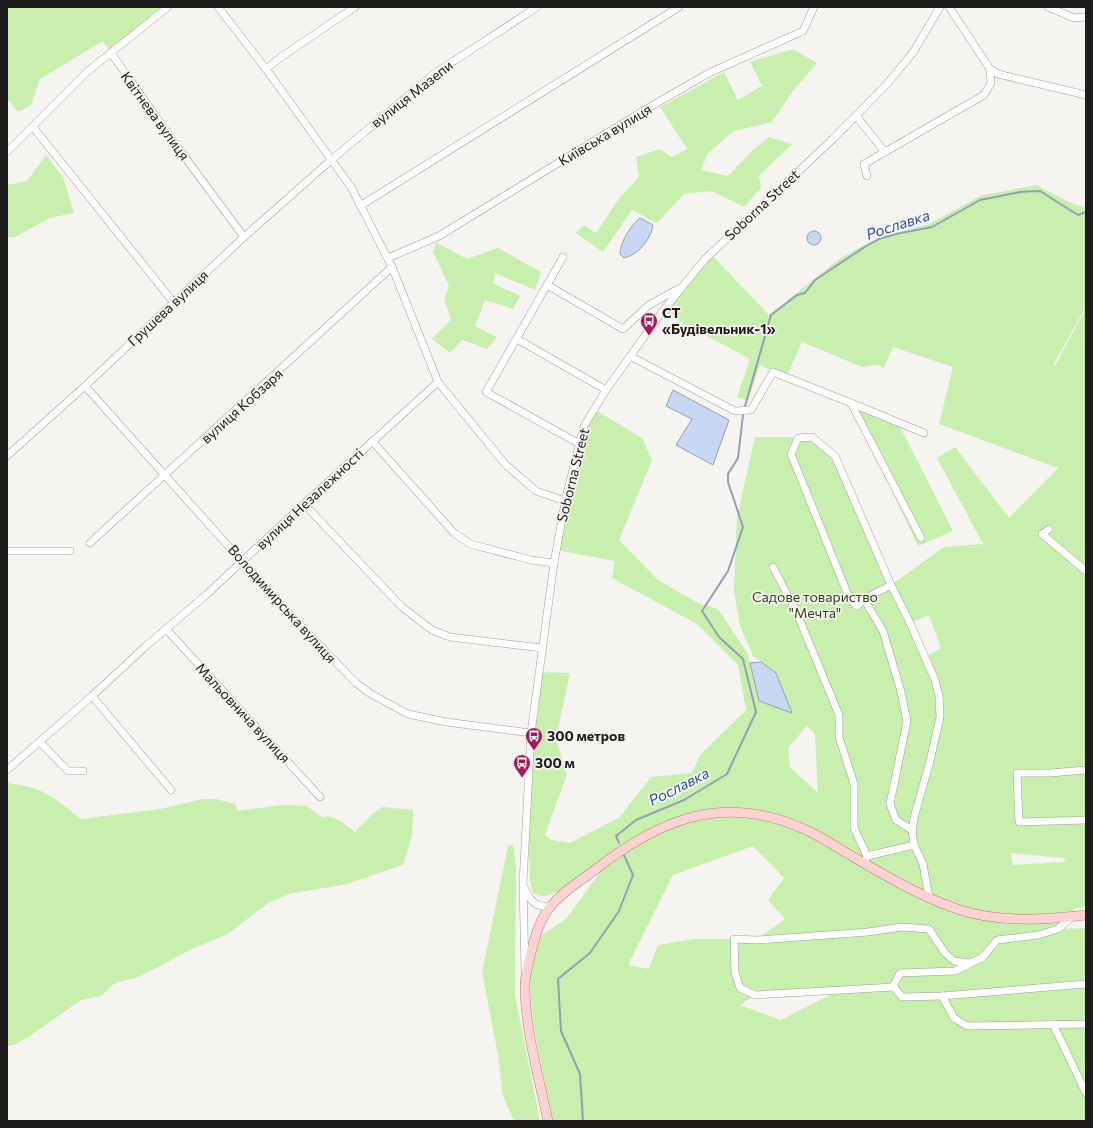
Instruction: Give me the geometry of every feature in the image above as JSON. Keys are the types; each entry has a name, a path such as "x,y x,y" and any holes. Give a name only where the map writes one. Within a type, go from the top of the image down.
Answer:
{"main road":[{"path":"548,1121 531,1039 525,983 534,940 543,918 552,904 614,855 642,837 686,817 715,812 744,813 799,826 866,860 893,880 929,898 958,910 993,918 1045,919 1086,915"}],"street":[{"path":"7,152 88,71 168,7"},
{"path":"218,7 266,69 330,161 345,178 388,258 438,382 505,464 536,491 565,501"},
{"path":"266,69 281,57 355,7"},
{"name":"вулиця Мазепи","path":"330,161 434,74 537,7"},
{"path":"360,206 679,7"},
{"name":"Київська вулиця","path":"388,258 439,236 708,73 803,31 814,7"},
{"name":"Soborna Street","path":"525,983 523,883 527,772 531,733 554,562 565,501 578,443 584,426 606,390 630,356 681,287 705,258 856,116 887,84 914,51 940,7"},
{"path":"949,7 990,69 998,74 1086,95"},
{"path":"1048,7 1074,18 1086,17"},
{"name":"Квітнева вулиця","path":"111,53 178,148 244,237"},
{"path":"867,176 864,164 984,95 991,83 990,69"},
{"path":"856,116 885,152"},
{"path":"33,127 174,303"},
{"name":"Грушева вулиця","path":"7,456 85,386 244,237 330,161"},
{"path":"563,257 486,392 578,443"},
{"name":"вулиця Кобзаря","path":"90,543 392,267"},
{"path":"547,285 623,329 650,305 681,287"},
{"path":"517,339 606,390"},
{"path":"630,356 735,411 751,410 773,372 924,433"},
{"name":"вулиця Незалежності","path":"7,770 166,629 206,596 372,441 438,382"},
{"name":"Володимирська вулиця","path":"85,386 337,665 356,683 371,694 408,714 446,722 531,733"},
{"path":"851,403 921,538"},
{"path":"891,585 864,598 857,606 850,600 791,454 798,438 812,437 835,456 891,585 926,657 935,680 939,696 940,717 912,830 914,845 922,864 929,898"},
{"path":"372,441 454,533 470,544 530,560 554,562"},
{"path":"304,504 402,607 432,630 450,636 542,648"},
{"path":"1048,529 1042,534 1086,572"},
{"path":"7,551 70,551"},
{"path":"773,567 796,611 839,715 839,737 854,784 854,828 866,860 914,845"},
{"path":"864,598 883,631 901,692 907,721 890,804 896,820 912,830"},
{"name":"Мальовнича вулиця","path":"166,629 320,797"},
{"path":"92,696 171,790"},
{"path":"40,742 68,771 83,771"},
{"path":"1086,770 1050,773 1017,773 1019,822 1086,820"},
{"path":"523,883 527,895 536,905 545,907 552,904"},
{"path":"894,987 893,986 900,973 955,971 982,957 997,940 1038,935 1058,930 1073,916"},
{"path":"894,987 755,995 740,988 735,973 734,939 757,940 860,932 902,927 929,930 945,953 954,961 970,963"},
{"path":"894,987 902,997 942,996 1086,984"},
{"path":"942,996 954,1018 967,1026 1086,1024"},
{"path":"1053,1024 1086,1093"}],"green space":[{"path":"7,7 168,7 111,53 103,41 40,79 31,105 18,112 7,98"},
{"path":"793,49 817,63 793,91 772,122 734,131 708,153 701,170 728,176 753,150 769,137 792,144 759,176 761,188 744,207 711,191 684,194 657,223 632,210 603,252 576,233 584,225 596,233 620,197 639,177 636,157 660,149 672,157 687,149 660,107 724,72 738,100 762,86 750,62"},
{"path":"46,155 63,177 74,213 50,218 13,238 7,236 7,185 27,181"},
{"name":"Садове товариство \"Мечта\"","path":"1036,185 1069,202 1086,208 1086,307 1053,365 1055,366 1086,308 1086,907 1074,909 1073,916 1059,929 1086,928 1086,1121 553,1121 539,1054 532,1008 530,985 534,940 566,919 612,856 569,887 550,895 542,896 533,893 530,880 527,772 538,672 570,673 556,739 567,774 545,835 551,840 570,843 619,818 651,777 692,773 700,755 746,710 738,665 697,624 612,578 615,561 556,550 578,443 594,409 642,438 652,460 619,540 658,580 698,603 718,609 748,654 759,701 776,673 753,656 740,626 734,591 737,517 755,437 812,437 835,456 891,585 944,547 983,544 937,458 955,447 1009,518 1058,468 939,424 953,367 893,347 884,368 878,365 862,367 802,342 786,377 760,365 748,401 737,397 750,359 662,312 710,253 769,315 839,259 879,237 929,224 980,196","holes":["929,615 941,648 926,657 911,623","807,726 815,734 818,793 790,767 788,748","753,846 784,878 768,900 785,919 757,939 694,939 658,945 649,969 628,965 673,875","1011,853 1064,858 1065,862 1013,865","838,991 781,1020 740,1005 755,995"]},
{"path":"436,242 467,259 498,248 541,272 535,290 495,273 493,283 520,296 513,309 485,300 475,326 497,337 487,349 462,340 450,353 432,339 451,319 444,299 449,286 433,252"},
{"path":"851,403 899,425 953,531 918,546"},
{"path":"7,783 31,788 47,794 63,804 81,819 160,809 203,799 216,799 235,804 238,811 281,805 307,806 323,818 327,816 339,820 355,832 373,813 383,807 413,810 412,836 403,865 347,884 289,894 268,903 228,934 192,949 139,977 115,983 101,996 81,1000 30,1036 14,1045 7,1046"},
{"path":"513,844 516,866 515,995 540,1121 514,1121 503,1096 498,1055 482,972 508,846"}],"water":[{"path":"640,218 653,225 650,236 639,250 624,258 620,254 620,249 624,239 630,229"},
{"path":"814,231 819,233 821,238 819,243 814,245 809,243 807,238 809,233"},
{"path":"673,390 729,420 713,465 676,445 692,419 666,406"},
{"path":"761,662 776,673 792,713 759,701 750,663"}],"waterway":[{"name":"Рославка","path":"745,406 771,315 797,295 805,293 815,280 863,248 879,239 932,227 980,200 1020,192 1040,191 1078,215 1086,212"},
{"name":"Рославка","path":"619,843 616,836 636,820 684,800 727,774 756,712 743,659 719,637 702,611 728,571 743,527 728,482 728,474 738,458 743,415"},
{"name":"Рославка","path":"583,1121 580,1074 561,1031 558,979 590,953 619,911 633,875 623,853"}],"place":[{"name":"СТ «Будівельник-1»","path":"649,336"},
{"name":"300 метров","path":"534,751"},
{"name":"300 м","path":"522,778"}]}
